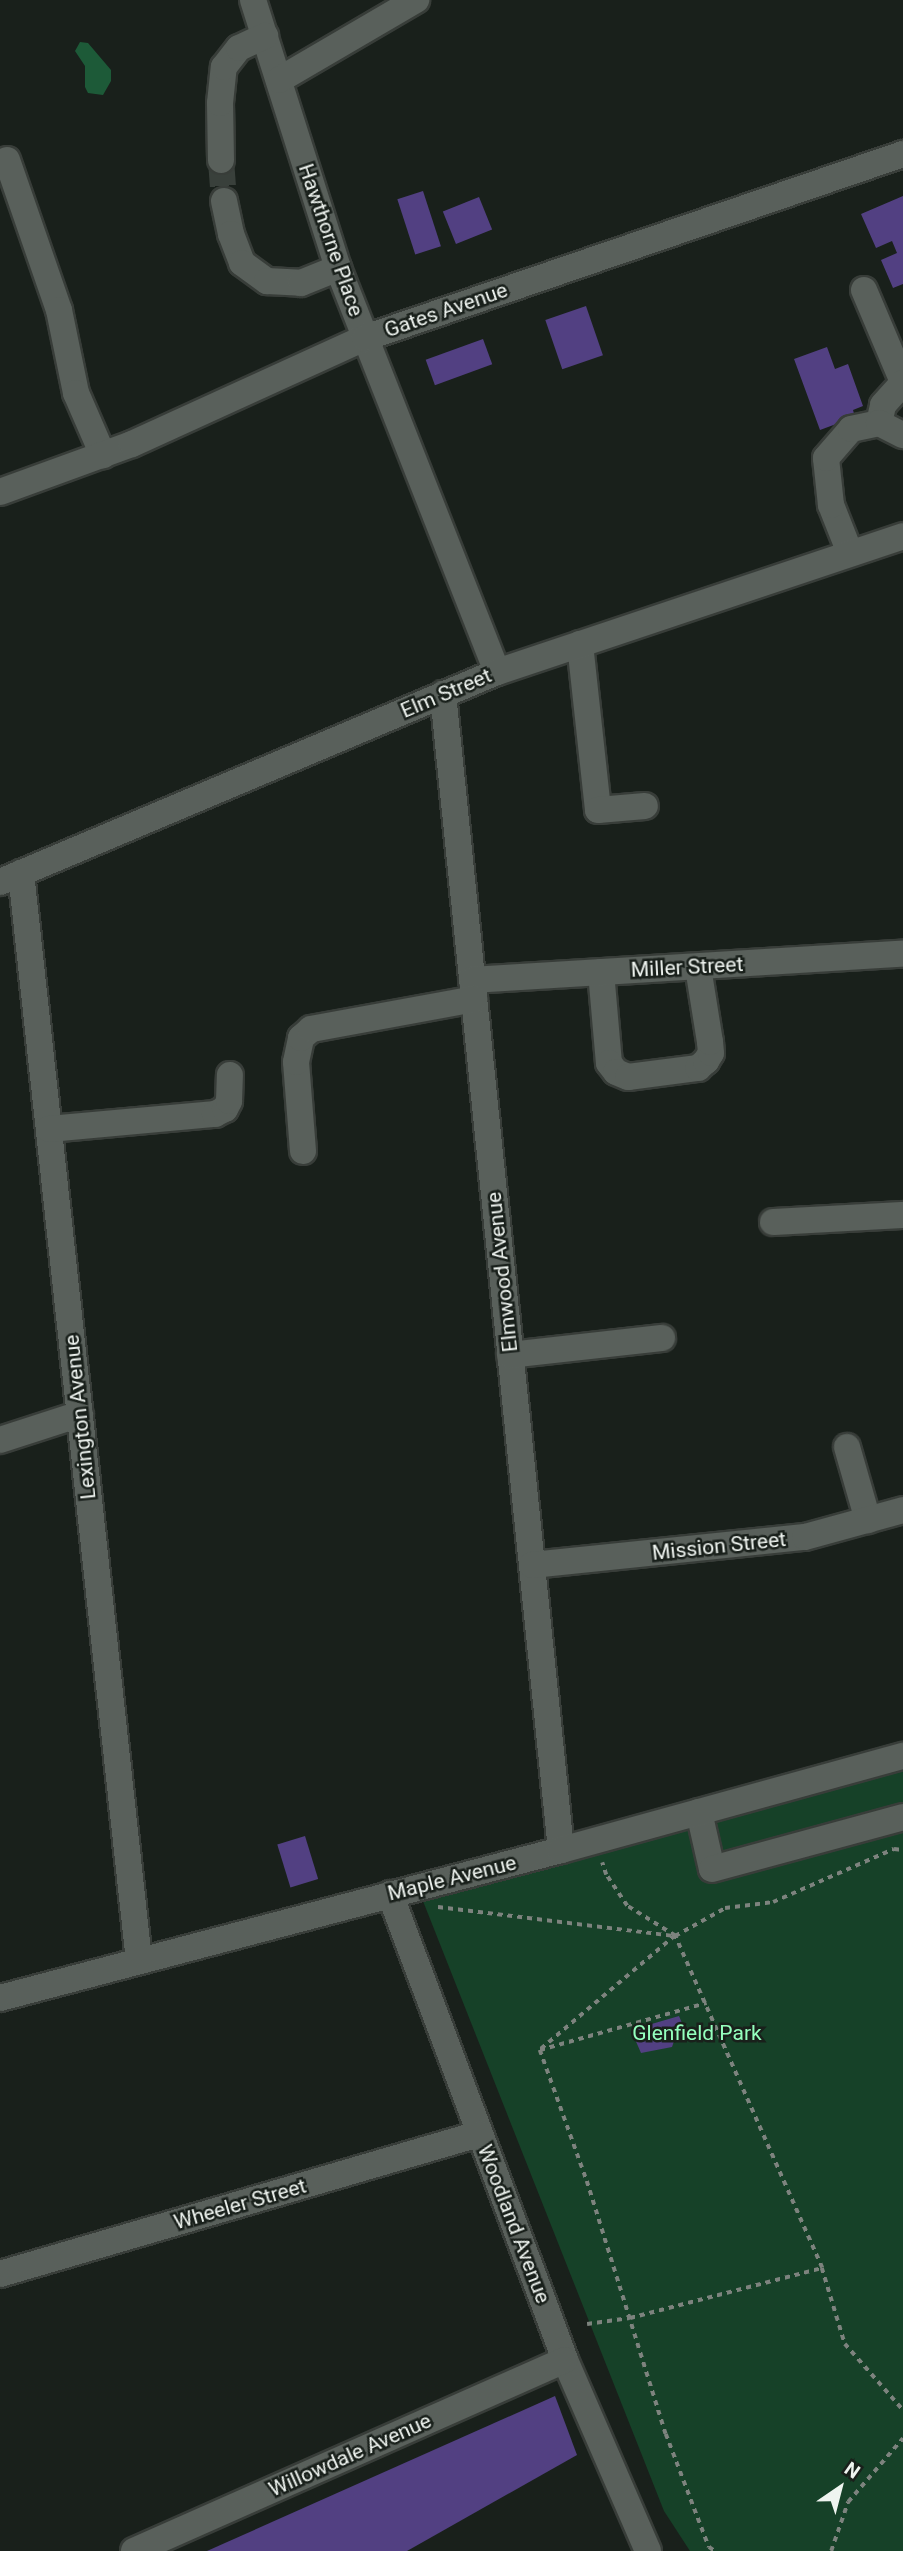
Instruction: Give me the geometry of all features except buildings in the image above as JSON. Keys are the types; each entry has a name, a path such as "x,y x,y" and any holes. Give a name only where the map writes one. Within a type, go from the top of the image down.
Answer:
{"street":[{"name":"Hawthorne Place","path":"253,0 338,268 497,672"},
{"path":"279,80 416,0"},
{"path":"221,160 220,103 224,67 239,48 265,36"},
{"name":"Gates Avenue","path":"0,492 103,455 365,338 903,154"},
{"path":"7,160 58,310 76,393 103,455"},
{"path":"224,201 231,234 242,262 267,281 301,283 338,268"},
{"path":"864,290 903,383 883,405 879,422"},
{"path":"850,553 831,505 826,458 851,429 879,422 903,435"},
{"name":"Elm Street","path":"10,878 497,672 903,536"},
{"path":"580,644 598,810 645,806"},
{"name":"Elmwood Avenue","path":"443,694 561,1850"},
{"name":"Lexington Avenue","path":"10,878 49,1129 139,1961"},
{"name":"Miller Street","path":"303,1152 296,1062 301,1038 311,1029 473,989 601,972 903,954"},
{"path":"601,972 609,1063 616,1072 628,1077 698,1068 711,1054 698,967"},
{"path":"49,1129 215,1114 225,1109 229,1101 230,1075"},
{"path":"773,1222 903,1215"},
{"path":"510,1355 662,1338"},
{"path":"0,1440 80,1414"},
{"path":"847,1447 868,1520"},
{"name":"Mission Street","path":"532,1565 805,1536 903,1510"},
{"name":"Maple Avenue","path":"0,1998 561,1850 903,1756"},
{"path":"699,1812 712,1869 903,1817"},
{"name":"Woodland Avenue","path":"390,1894 565,2360 648,2551"},
{"name":"Wheeler Street","path":"0,2274 480,2134"},
{"name":"Willowdale Avenue","path":"134,2551 565,2360"}],"path":[{"path":"540,2050 675,1936 725,1908 773,1902 894,1849 903,1850"},
{"path":"601,1861 606,1875 627,1906 675,1936 822,2268 845,2344 903,2410"},
{"path":"429,1908 675,1936"},
{"path":"540,2050 706,2003"},
{"path":"540,2050 587,2181 666,2434 709,2547 715,2551"},
{"path":"587,2324 630,2318 822,2268"},
{"path":"831,2551 848,2502 903,2438"}],"green space":[{"name":"Glenfield Park","path":"903,1763 903,2551 690,2551 664,2511 421,1896"}],"shaded area":[{"path":"80,42 88,43 111,70 111,81 103,95 88,93 85,87 85,66 75,51"}],"tunnel":[{"path":"221,160 224,201"}]}
